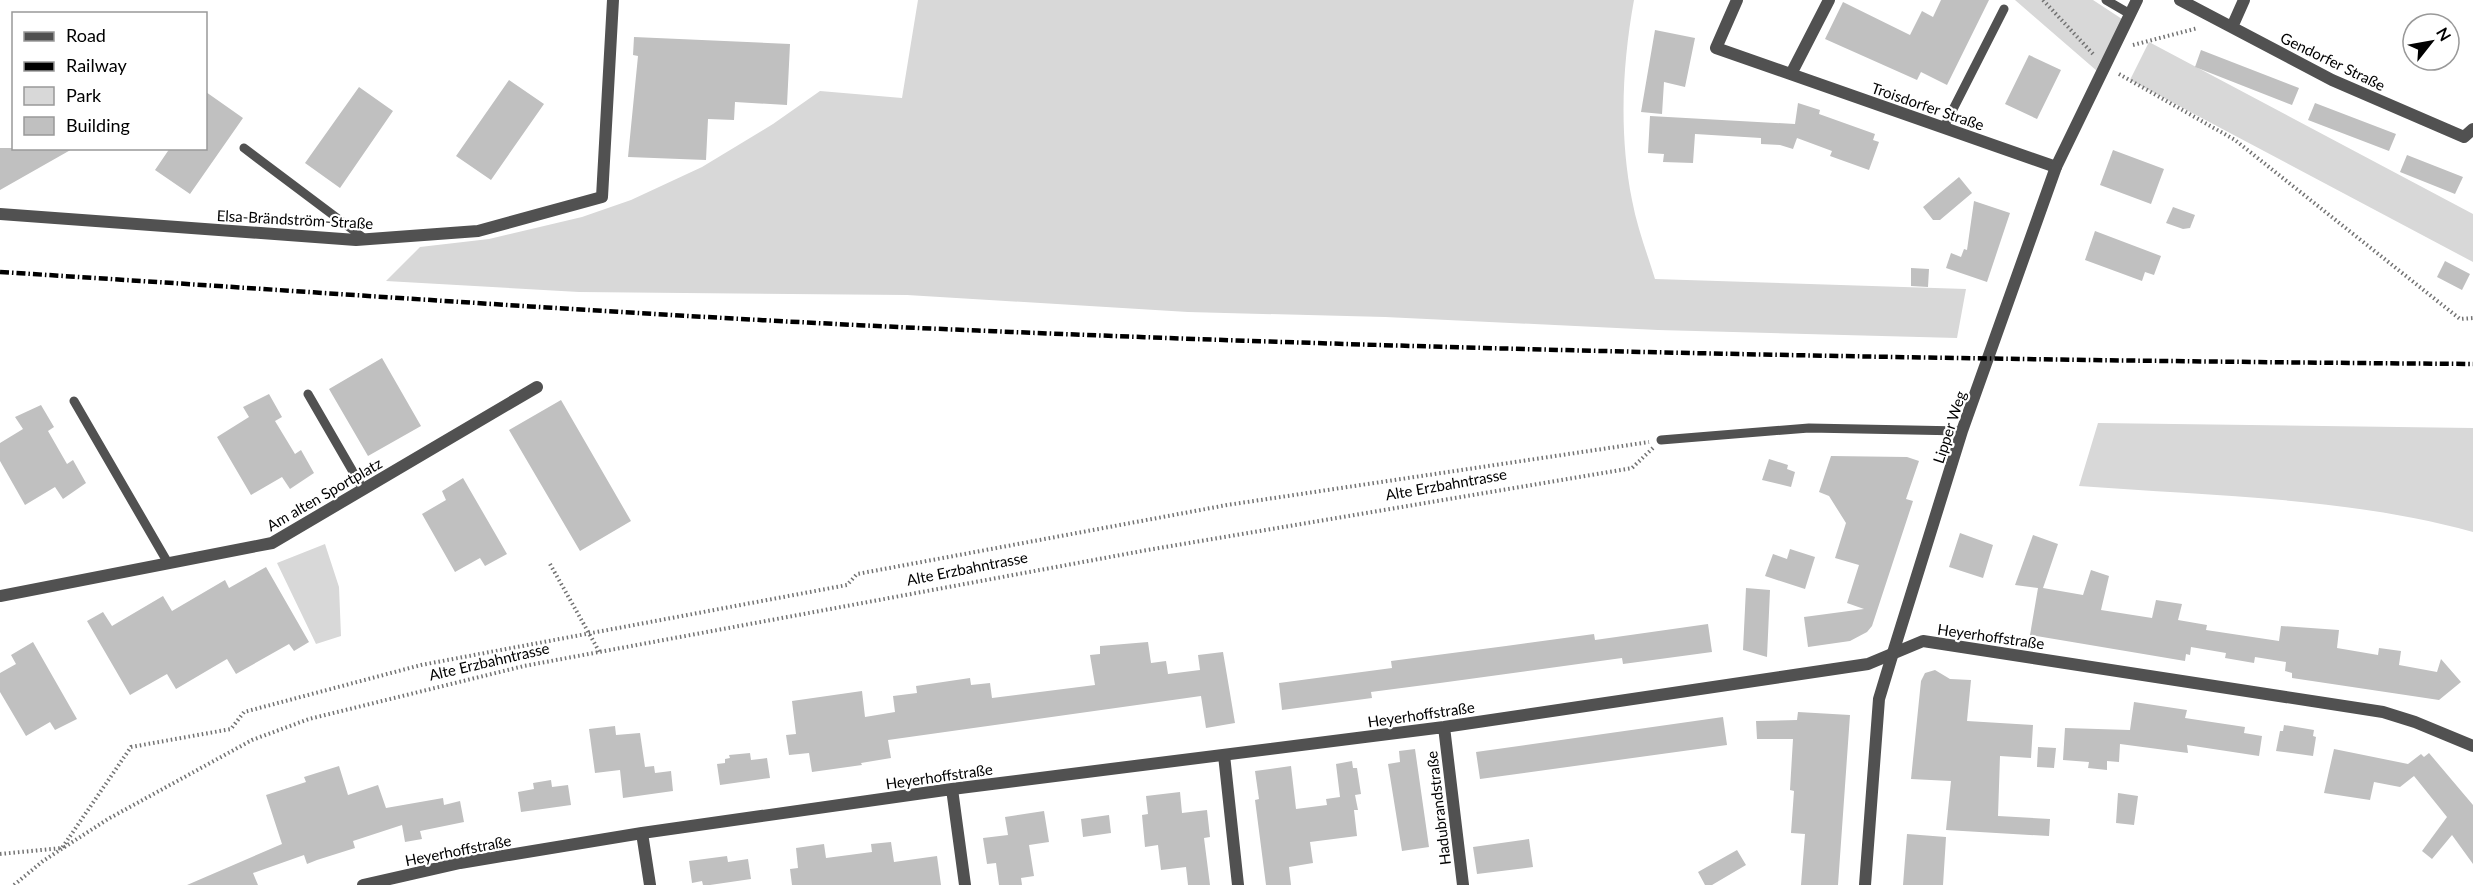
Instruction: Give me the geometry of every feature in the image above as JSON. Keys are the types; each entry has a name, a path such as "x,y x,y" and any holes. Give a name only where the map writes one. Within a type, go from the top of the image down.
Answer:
{"street":[{"name":"Elsa-Brändström-Straße","path":"0,214 365,239 477,231 602,197 613,0"},
{"name":"Troisdorfer Straße","path":"1737,0 1716,48 2056,166"},
{"path":"1791,74 1829,0"},
{"name":"Lipper Weg","path":"1865,885 1879,699 1892,656 1962,431 2056,166 2137,0"},
{"name":"Gendorfer Straße","path":"2180,0 2332,80 2464,137 2473,129"},
{"path":"2226,24 2244,0"},
{"name":"Am alten Sportplatz","path":"0,596 272,543 537,387"},
{"name":"Heyerhoffstraße","path":"363,885 460,863 642,833 952,789 1444,727 1868,664 1892,656 1914,643 1923,641 2383,712 2415,722 2473,746"},
{"name":"Hadubrandstraße","path":"1444,727 1463,885"},
{"path":"1224,755 1238,885"},
{"path":"952,789 965,885"},
{"path":"642,833 650,885"}],"lane":[{"path":"2106,0 2130,14"},
{"path":"1944,128 2004,9"},
{"path":"244,148 365,239"},
{"path":"308,394 363,489"},
{"path":"74,401 168,563"},
{"path":"1661,440 1809,428 1962,431"}],"path":[{"path":"2043,0 2104,66 2235,141 2460,319 2473,318"},
{"path":"2112,51 2226,24"},
{"path":"0,854 62,848 131,747 231,729 244,712 421,665 847,585 857,574 1227,505 1661,440"},
{"name":"Alte Erzbahntrasse","path":"14,885 62,848 108,819 252,740 309,719 524,666 1142,551 1632,468 1661,440"},
{"path":"550,564 600,653"}],"green space":[{"path":"918,0 1634,0 1625,75 1625,150 1634,210 1655,279 1966,289 1957,338 1658,330 1385,317 1188,312 907,295 579,292 386,281 420,247 489,239 582,217 631,200 702,167 773,124 820,91 902,98"},
{"path":"2015,0 2093,0 2122,19 2097,71"},
{"path":"2149,42 2473,214 2473,262 2130,80"},
{"path":"2098,423 2473,428 2473,532 2425,520 2327,505 2079,486"},
{"path":"325,544 339,587 341,636 316,644 277,563"}],"building":[{"path":"1941,0 1989,0 1947,85 1921,72 1917,80 1825,39 1843,2 1910,35 1922,11 1933,17"},
{"path":"1655,30 1695,38 1685,87 1664,82 1662,114 1641,112"},
{"path":"634,37 790,44 787,105 735,102 734,120 708,119 706,160 628,157 638,56 633,55"},
{"path":"2201,50 2299,88 2292,105 2195,67"},
{"path":"2029,55 2061,70 2037,119 2005,104"},
{"path":"509,80 544,104 491,180 456,156"},
{"path":"359,87 393,111 340,188 305,163"},
{"path":"207,93 243,118 190,194 155,170 169,150 207,150"},
{"path":"1798,103 1820,110 1819,114 1875,134 1873,140 1879,142 1869,170 1830,156 1832,151 1797,138 1793,149 1780,145 1761,144 1761,138 1695,134 1693,163 1663,162 1664,154 1648,153 1650,116 1795,124"},
{"path":"2315,103 2396,134 2389,151 2308,120"},
{"path":"0,148 70,150 0,190"},
{"path":"2113,150 2164,169 2151,204 2100,185"},
{"path":"2407,155 2463,177 2455,194 2400,172"},
{"path":"1959,177 1972,193 1940,220 1933,220 1923,207"},
{"path":"1974,201 2010,213 1987,282 1946,268 1951,253 1961,257 1964,249 1967,250"},
{"path":"2173,207 2195,215 2190,228 2183,229 2166,223"},
{"path":"2095,231 2161,256 2154,275 2145,272 2142,281 2085,260"},
{"path":"2445,261 2470,274 2462,290 2437,277"},
{"path":"1911,268 1929,269 1928,287 1911,286"},
{"path":"382,358 421,426 368,456 329,389"},
{"path":"269,394 282,417 275,421 295,454 301,450 314,473 290,489 282,477 251,495 217,437 249,417 243,407"},
{"path":"561,400 631,521 580,551 509,430"},
{"path":"41,405 54,427 48,431 67,464 73,460 86,483 63,499 55,487 25,505 0,461 0,443 23,429 15,417"},
{"path":"1831,456 1907,457 1919,461 1906,499 1913,501 1872,626 1867,632 1850,641 1808,647 1804,617 1864,609 1847,603 1859,565 1835,558 1846,523 1829,496 1819,492"},
{"path":"1769,459 1788,465 1787,469 1795,472 1791,487 1762,480"},
{"path":"463,478 507,554 485,566 480,558 455,572 422,514 446,500 442,491"},
{"path":"1960,533 1993,545 1983,578 1949,567"},
{"path":"2033,535 2058,544 2043,588 2083,595 2091,570 2109,576 2101,610 2152,618 2156,600 2182,604 2178,620 2207,625 2206,630 2279,641 2281,626 2339,630 2337,648 2378,655 2379,648 2401,651 2399,665 2437,672 2441,659 2461,682 2439,700 2292,678 2292,673 2285,671 2286,662 2255,657 2254,663 2225,658 2226,653 2191,647 2190,655 2186,654 2185,661 2030,635 2038,588 2015,585"},
{"path":"1790,549 1815,557 1805,589 1765,576 1773,554 1787,559"},
{"path":"266,567 309,642 294,651 289,644 236,674 227,659 176,689 167,674 130,695 87,621 103,612 112,626 163,596 172,611 225,580 229,588"},
{"path":"1746,588 1770,590 1767,657 1743,650"},
{"path":"1708,624 1712,652 1623,664 1622,658 1371,692 1372,698 1282,710 1279,683 1392,668 1391,661 1594,634 1595,640"},
{"path":"33,642 77,719 55,730 50,722 26,736 0,692 0,673 16,664 11,655"},
{"path":"1148,642 1151,663 1166,661 1168,674 1200,670 1198,655 1223,652 1235,723 1206,728 1201,696 888,740 891,758 861,763 862,765 812,772 809,753 789,755 786,735 796,734 792,701 862,691 865,717 895,712 893,696 917,693 916,686 970,678 971,685 990,683 992,698 1095,685 1090,655 1100,654 1100,646"},
{"path":"1935,670 1950,679 1971,680 1967,721 2033,725 2031,758 2000,756 1998,816 2050,819 2049,836 1946,830 1951,781 1911,779 1921,681 1925,673"},
{"path":"2134,702 2187,710 2185,718 2245,727 2244,733 2262,736 2259,756 2187,745 2188,753 2120,744 2119,762 2107,761 2107,770 2088,768 2089,762 2063,760 2065,728 2130,730"},
{"path":"1798,712 1850,715 1838,885 1801,885 1805,834 1791,833 1794,791 1790,790 1793,739 1757,739 1756,721 1797,720"},
{"path":"1723,717 1727,745 1480,779 1476,752"},
{"path":"2284,725 2314,730 2313,736 2316,737 2313,756 2276,751 2280,731 2283,731"},
{"path":"615,726 616,735 640,733 645,767 654,766 655,773 671,771 673,791 623,798 620,770 595,773 589,729"},
{"path":"2038,747 2056,748 2054,768 2037,767"},
{"path":"1415,749 1429,847 1402,851 1388,764 1400,762 1399,751"},
{"path":"2334,749 2408,764 2421,754 2424,757 2429,753 2473,805 2473,864 2452,835 2432,859 2422,851 2447,817 2414,776 2400,787 2374,782 2370,800 2324,793"},
{"path":"750,753 751,760 767,758 770,778 720,785 717,764 725,763 725,759 730,758 729,755"},
{"path":"1352,761 1353,768 1357,768 1361,794 1355,795 1358,810 1354,810 1357,836 1310,842 1313,863 1289,867 1291,885 1266,885 1255,800 1259,799 1255,771 1291,766 1296,809 1327,805 1326,799 1340,797 1336,764"},
{"path":"339,766 348,795 378,785 386,808 443,798 444,805 460,801 464,822 420,831 422,839 405,842 402,825 353,841 355,848 307,864 304,855 253,873 258,885 187,885 282,844 266,795 306,782 304,777"},
{"path":"551,780 552,787 568,785 571,805 521,812 518,792 534,789 533,783"},
{"path":"1180,792 1182,813 1207,810 1210,837 1204,838 1210,885 1188,885 1186,867 1161,870 1158,845 1145,847 1142,815 1148,814 1146,796"},
{"path":"2118,793 2138,796 2134,825 2116,823"},
{"path":"1044,811 1049,842 1029,845 1034,876 1021,878 1022,885 999,885 996,863 987,864 983,838 1008,835 1005,817"},
{"path":"1109,815 1111,833 1083,837 1081,819"},
{"path":"1907,834 1946,837 1943,885 1903,885"},
{"path":"1529,839 1533,867 1477,874 1473,847"},
{"path":"891,842 894,862 937,856 941,885 792,885 790,869 798,868 796,848 824,844 826,858 872,852 871,844"},
{"path":"1737,850 1746,865 1712,885 1705,885 1698,872"},
{"path":"727,856 728,862 748,859 751,879 710,885 703,885 702,881 692,883 689,861"}],"railway":[{"path":"0,272 689,316 1113,336 1696,353 2473,364"}]}
